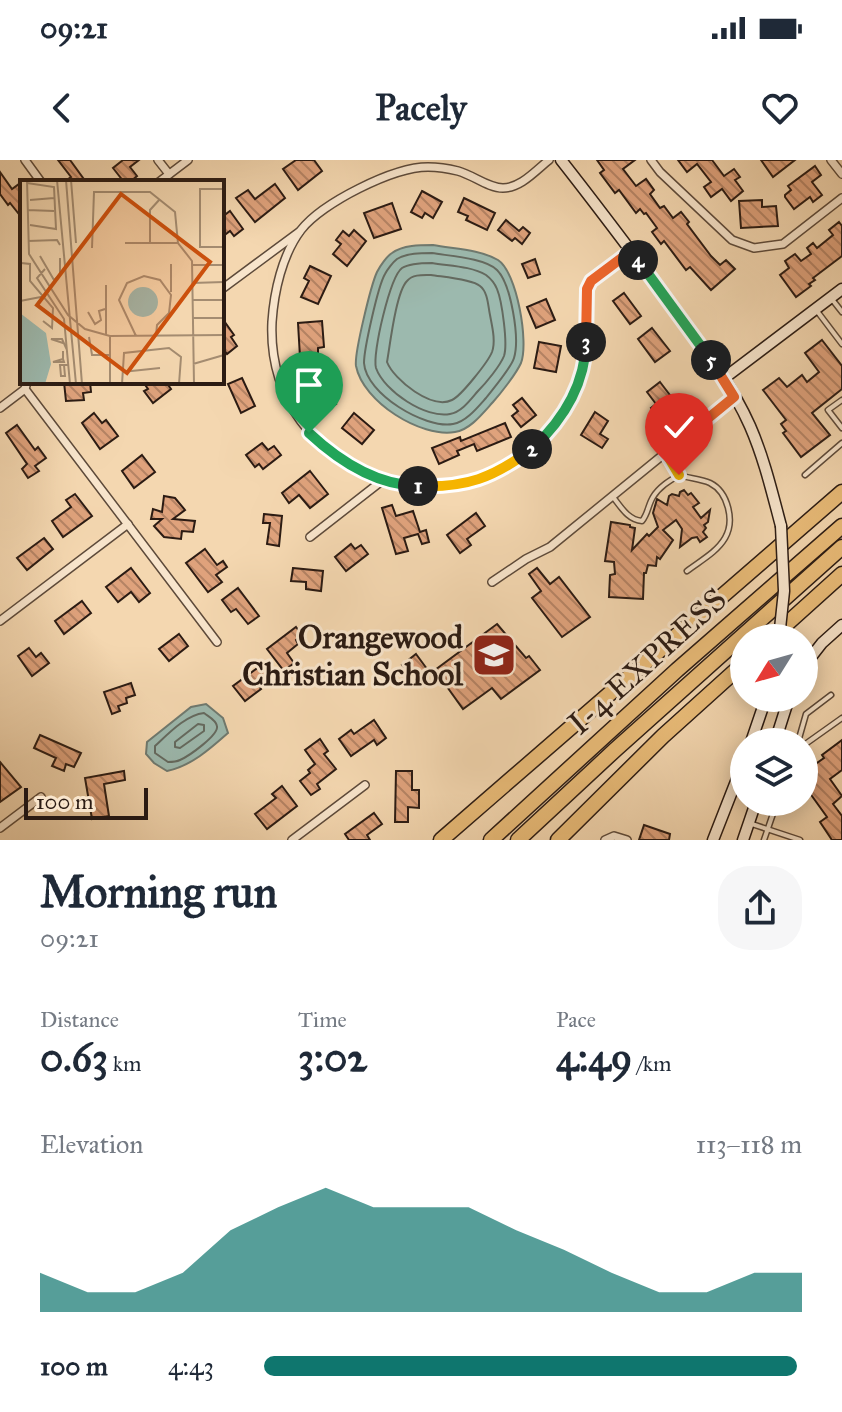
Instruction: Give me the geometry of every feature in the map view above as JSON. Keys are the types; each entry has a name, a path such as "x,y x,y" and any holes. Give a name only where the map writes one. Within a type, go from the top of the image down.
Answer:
{"highway":[{"path":"441,840 842,492"},
{"name":"I-4 EXPRESS","path":"491,840 677,670 842,526"},
{"name":"I-4 EXPRESS","path":"518,840 842,547"},
{"path":"787,624 842,574"},
{"path":"558,840 663,736 730,676"}],"main road":[{"path":"561,160 692,332 749,423 768,474 781,526 784,591 780,624"},
{"path":"723,379 842,289"},
{"path":"818,648 842,625"},
{"path":"713,840 730,797"},
{"path":"743,840 752,816"}],"street":[{"path":"25,160 40,180"},
{"path":"158,160 169,174"},
{"path":"162,180 188,160"},
{"path":"224,288 338,201 396,173 428,167 458,171 501,188 515,186 549,160"},
{"path":"651,160 732,240 754,248 783,244 842,198"},
{"path":"831,160 842,174"},
{"path":"301,231 281,273 273,303 272,337 283,390 294,413 324,447 344,462 383,480 407,486 451,487 469,483 493,474 533,449 548,434 579,386 586,361 587,289 591,281 631,251"},
{"path":"0,408 26,385 217,642"},
{"path":"492,582 550,547 734,397"},
{"path":"310,537 383,480"},
{"path":"0,621 128,524"},
{"path":"292,840 365,785"},
{"path":"0,828 41,797"},
{"path":"605,840 614,836 627,840"}],"lane":[{"path":"830,298 842,312"},
{"path":"815,309 842,344"},
{"path":"842,400 828,410 842,428"},
{"path":"805,475 842,443"},
{"path":"666,453 678,476"},
{"path":"612,497 627,515 642,521 652,498 666,483 678,476 710,483 722,493 730,524 725,538 687,571"},
{"path":"802,728 806,714 831,695"},
{"path":"818,735 842,718"},
{"path":"764,840 772,816"},
{"path":"750,823 800,840"}],"water":[{"path":"433,245 475,251 498,260 511,278 522,325 523,353 516,372 481,416 455,432 426,429 395,415 370,392 356,366 364,319 380,267 396,250"},
{"path":"206,704 223,718 228,733 184,765 167,771 154,763 146,754 147,742 191,707"}],"building":[{"path":"58,160 70,160 85,180 67,180 71,177"},
{"path":"123,160 139,160 130,167 137,176 132,180 122,180 113,168"},
{"path":"296,160 314,160 322,171 298,190 283,169"},
{"path":"597,160 635,160 623,169 636,186 646,179 654,190 650,194 660,208 664,206 673,218 681,212 711,256 720,265 726,260 735,269 711,290 690,267 686,270 664,241 661,244 652,232 657,228 646,213 640,209 636,213 619,190 615,193 600,173 604,170"},
{"path":"678,160 712,160 724,176 734,169 740,177 735,180 743,191 731,201 722,189 711,197 704,187 711,182 697,164 687,172"},
{"path":"761,160 795,160 773,177"},
{"path":"815,166 821,175 812,182 822,195 813,202 810,197 794,209 785,197 791,190 788,186"},
{"path":"0,172 12,189 20,185 20,216 10,203 8,205 0,194"},
{"path":"275,184 285,198 255,222 236,198 248,190 255,199"},
{"path":"422,191 442,202 433,218 425,213 422,218 411,212"},
{"path":"464,198 495,213 487,230 466,220 468,216 458,212"},
{"path":"762,200 762,207 776,206 778,226 741,228 739,201"},
{"path":"392,203 401,229 374,238 364,213"},
{"path":"230,211 243,229 234,236 230,231 224,236 224,216"},
{"path":"506,220 519,231 523,227 530,233 522,244 515,238 512,241 498,230"},
{"path":"839,222 842,226 842,256 813,278 815,280 809,284 811,286 796,297 780,275 789,268 785,261 795,254 801,261 811,254 807,248 813,243 817,248 833,235 829,230"},
{"path":"354,230 366,241 347,266 333,254 341,244 336,240 343,231 349,236"},
{"path":"535,259 540,274 528,278 522,264"},
{"path":"310,266 331,276 318,304 301,297 309,281 304,278"},
{"path":"624,293 641,316 630,324 613,301"},
{"path":"546,299 555,320 536,328 527,307"},
{"path":"224,321 237,346 227,354 224,350"},
{"path":"322,321 324,347 318,348 318,355 300,357 298,323"},
{"path":"652,328 670,351 655,362 638,339"},
{"path":"822,340 842,366 842,389 812,413 830,435 801,457 783,433 786,431 781,424 786,420 763,390 779,378 787,387 802,375 807,382 819,372 805,353"},
{"path":"539,342 561,346 556,372 534,368"},
{"path":"320,367 325,379 330,376 337,390 330,393 336,404 325,410 306,374"},
{"path":"242,378 255,406 241,413 228,384"},
{"path":"660,382 676,403 657,417 651,408 656,404 647,392"},
{"path":"64,384 90,384 91,392 83,393 84,400 66,401"},
{"path":"144,384 167,384 171,389 153,403 144,391 148,389"},
{"path":"522,398 536,415 521,427 512,416 518,411 513,405"},
{"path":"595,412 608,421 600,434 608,439 602,448 581,435"},
{"path":"94,413 102,423 106,420 118,436 100,449 82,423"},
{"path":"354,413 374,430 362,444 342,428"},
{"path":"505,423 511,437 477,451 474,444 439,464 432,448 460,437 461,441"},
{"path":"17,425 35,450 38,447 46,458 35,466 39,471 28,478 22,469 27,464 6,433"},
{"path":"262,443 268,450 274,446 281,455 263,469 259,464 255,467 246,455"},
{"path":"142,455 155,472 134,488 122,471"},
{"path":"310,471 328,494 310,508 299,495 289,503 282,493"},
{"path":"684,490 699,503 693,507 701,518 710,510 703,532 707,537 700,542 697,537 692,538 680,547 682,529 676,520 663,530 673,540 660,559 657,557 656,566 648,565 644,573 643,599 609,597 610,575 615,574 614,562 605,561 611,522 635,528 632,550 658,527 653,513 657,499 667,505 669,496 679,496"},
{"path":"75,494 92,516 63,537 52,521 71,507 66,500"},
{"path":"164,496 175,498 185,510 173,519 195,521 193,532 182,531 181,539 164,537 154,526 162,519 151,519 153,509 162,512"},
{"path":"392,505 396,516 413,511 420,532 426,530 429,542 422,544 418,534 404,538 408,551 396,554 382,508"},
{"path":"476,513 485,526 467,539 471,545 460,553 447,535"},
{"path":"264,514 282,516 279,546 267,544 270,523 263,523"},
{"path":"44,538 53,549 27,570 17,558"},
{"path":"351,544 355,549 361,545 368,554 346,571 335,557"},
{"path":"205,549 217,565 223,561 227,567 216,575 222,582 208,592 186,563"},
{"path":"131,568 150,593 139,602 131,592 118,602 106,587"},
{"path":"293,568 323,571 321,591 306,589 306,582 291,581"},
{"path":"537,568 550,584 559,577 590,617 562,637 532,598 541,591 529,574"},
{"path":"238,588 259,616 248,624 236,609 231,612 222,600"},
{"path":"82,601 91,613 64,634 55,621"},
{"path":"497,624 540,670 501,699 492,688 463,709 435,670"},
{"path":"296,627 302,635 296,640 298,644 287,653 294,663 284,671 267,649"},
{"path":"179,634 188,646 169,661 159,649"},
{"path":"29,648 36,657 41,653 49,663 32,676 18,656"},
{"path":"416,654 430,673 416,684 402,665"},
{"path":"260,666 268,676 257,684 261,689 245,701 233,686"},
{"path":"131,683 135,695 126,698 127,703 118,706 120,711 112,714 104,692"},
{"path":"374,720 386,738 377,745 374,740 351,756 339,739 351,730 354,734"},
{"path":"40,735 81,753 74,767 66,764 64,771 52,766 56,758 34,748"},
{"path":"320,739 328,751 324,754 336,769 317,784 320,789 311,795 300,781 315,764 305,750"},
{"path":"842,740 842,770 830,779 842,796 833,804 842,816 842,840 832,840 820,822 827,817 818,804 818,762 824,758 822,755"},
{"path":"0,762 21,787 0,802"},
{"path":"124,771 125,780 104,784 109,816 92,819 85,778"},
{"path":"396,771 412,771 412,790 419,790 419,808 408,807 408,822 395,822"},
{"path":"282,786 297,806 267,829 255,814 276,798 272,794"},
{"path":"374,813 382,824 367,835 370,840 349,840 345,834"},
{"path":"644,825 670,834 669,840 639,840"}],"place":[{"name":"Orangewood Christian School","path":"494,655"}],"route":[{"path":"309,433 344,462 383,480 407,486 451,487 469,483 517,461 548,434 579,386 586,361 587,289 591,281 631,251 692,332 734,397 666,453 679,475"}]}
